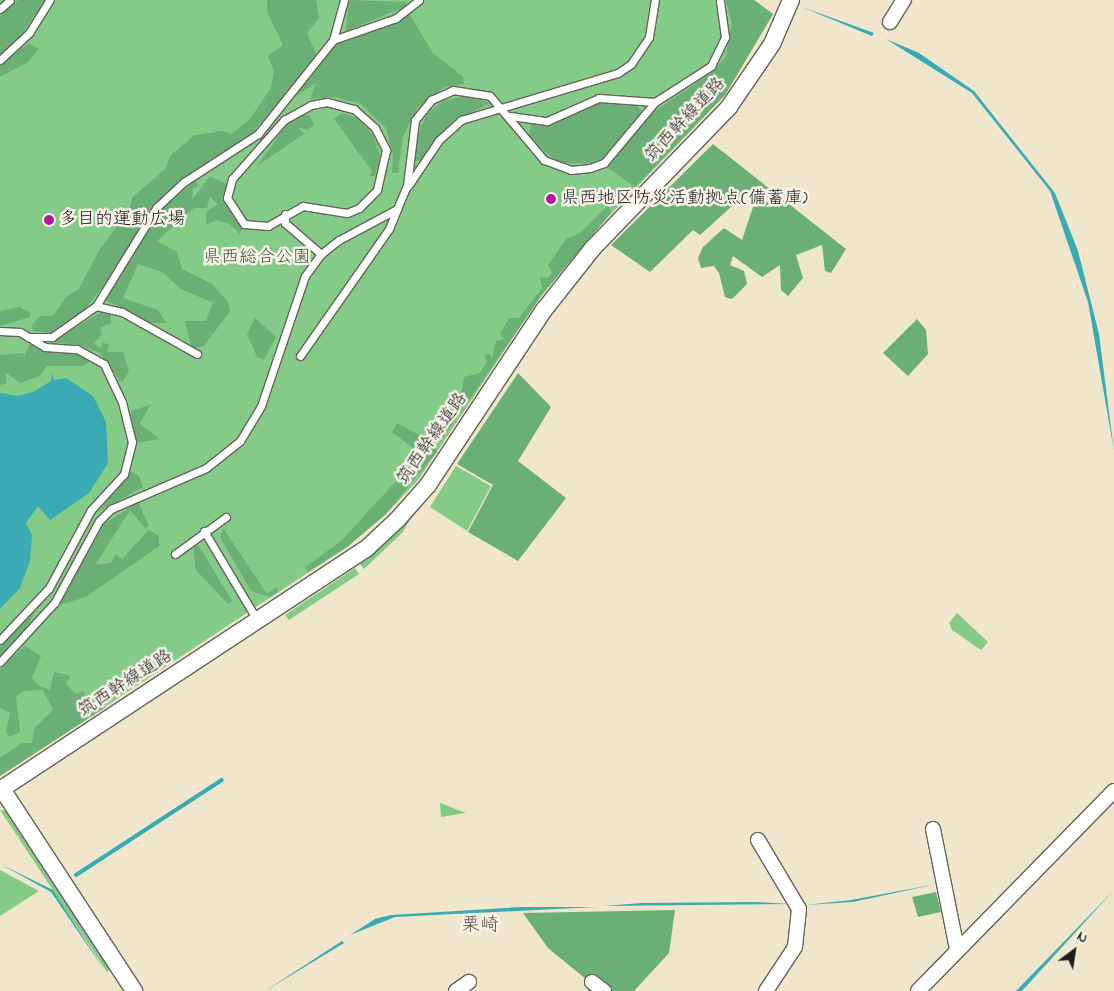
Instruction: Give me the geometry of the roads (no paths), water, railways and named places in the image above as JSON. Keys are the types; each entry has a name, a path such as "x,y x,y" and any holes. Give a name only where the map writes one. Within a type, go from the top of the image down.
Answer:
{"street":[{"name":"筑西幹線道路","path":"1,790 366,549 410,507 544,310 593,248 729,107 772,44 791,0"},
{"path":"890,22 904,0"},
{"path":"1,790 134,991"},
{"path":"918,991 957,949 1114,791"},
{"path":"933,829 957,949"},
{"path":"758,840 799,909 795,947 766,991"},
{"path":"456,991 469,982"},
{"path":"592,982 604,991"}],"lane":[{"path":"0,9 10,0"},
{"path":"0,60 29,33 50,0"},
{"path":"0,331 28,337 52,337 96,306 157,207 184,182 258,134 333,40 344,0"},
{"path":"333,40 396,18 419,0"},
{"path":"300,356 389,229 407,186 450,128 502,106 618,73 631,64 650,37 655,0"},
{"path":"407,186 413,127 431,100 453,90 469,90 490,96 502,106 544,160 571,170 590,168 604,163 655,102 711,66 719,54 726,37 720,0"},
{"path":"510,116 547,121 599,98 655,102"},
{"path":"339,104 365,117 386,150 377,190 359,208 346,213 303,206 285,214 262,228 244,224 228,203 232,179 284,120 311,105 339,104"},
{"path":"0,662 32,633 55,602 99,521 110,509 206,468 240,441 261,406 306,276 321,254 397,209"},
{"path":"285,214 285,223 321,254"},
{"path":"96,306 122,312 197,354"},
{"path":"0,639 49,588 91,510 124,474 132,442 122,402 104,364 77,349 45,346 28,337"},
{"path":"175,554 204,531 226,517"},
{"path":"204,531 257,620"}],"water":[{"path":"802,7 874,33 872,36"},
{"path":"886,39 919,53 974,91 1055,193 1078,251 1099,334 1114,451 1088,302 1050,191 972,93"},
{"path":"52,373 54,380 66,378 93,396 106,422 108,463 89,493 50,520 38,506 26,523 32,535 30,561 20,588 0,609 0,393 18,396 33,392 51,381"},
{"path":"0,864 53,890 105,971 51,892"},
{"path":"937,884 853,902 805,905 851,900"},
{"path":"1114,890 1022,991 1016,991"},
{"path":"757,902 789,904 604,906 641,903"},
{"path":"521,907 596,907 395,917 350,935 375,919 391,915"},
{"path":"342,941 344,943 265,991"}],"waterway":[{"path":"76,875 222,780"}],"place":[{"name":"県西地区防災活動拠点(備蓄庫)","path":"551,199"},
{"name":"多目的運動広場","path":"49,220"}],"district":[{"name":"栗崎","path":"480,926"}],"park label":[{"name":"県西総合公園","path":"257,258"}]}
